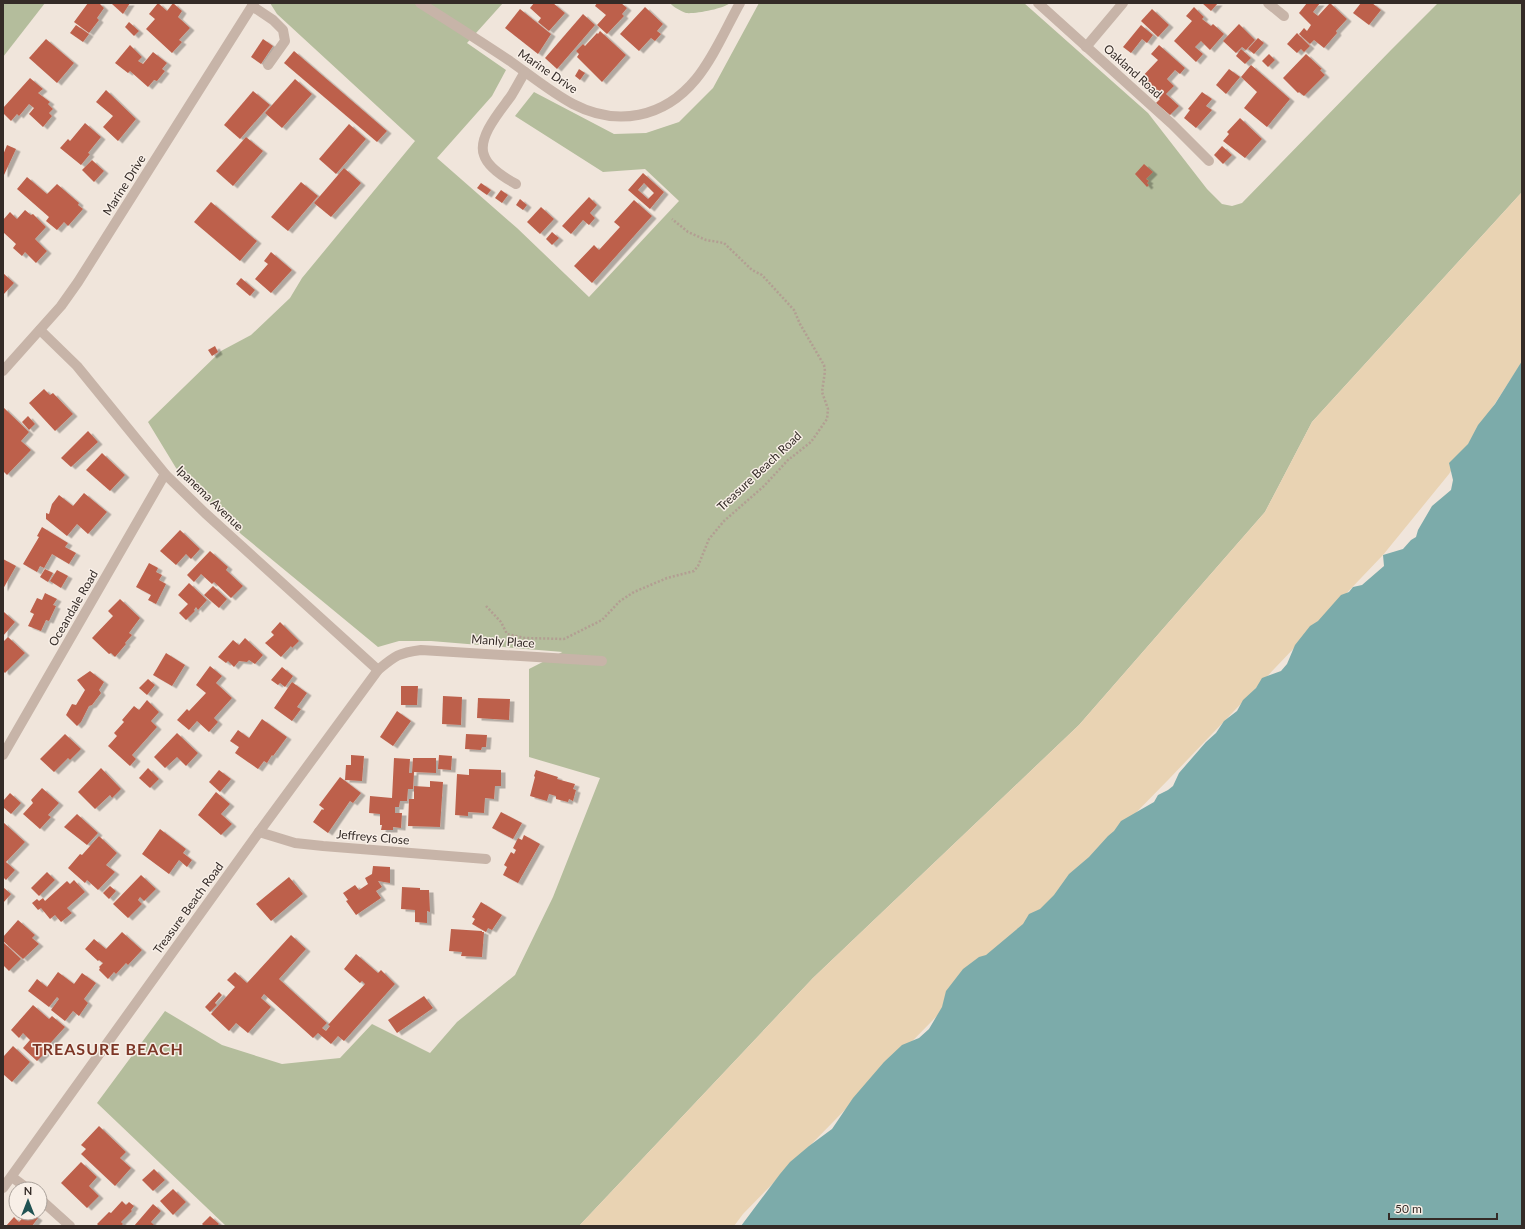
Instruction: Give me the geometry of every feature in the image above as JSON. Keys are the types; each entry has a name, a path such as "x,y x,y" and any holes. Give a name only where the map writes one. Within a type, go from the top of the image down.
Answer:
{"street":[{"name":"Marine Drive","path":"420,3 573,104 609,116 625,117 639,116 652,112 675,100 696,79 710,58 740,3"},
{"name":"Oakland Road","path":"1038,3 1172,124 1209,161"},
{"path":"1086,47 1123,3"},
{"path":"1268,3 1284,16"},
{"name":"Marine Drive","path":"3,371 61,306 78,282 253,4"},
{"path":"253,4 283,30 285,41 268,65"},
{"path":"516,184 508,180 488,163 483,154 483,143 491,124 525,72"},
{"name":"Ipanema Avenue","path":"40,330 77,366 165,474 205,513 378,670"},
{"name":"Oceandale Road","path":"3,755 165,474"},
{"name":"Manly Place","path":"402,652 421,650 470,652 602,661"},
{"name":"Treasure Beach Road","path":"3,1188 259,832 378,670 402,652"},
{"name":"Jeffreys Close","path":"259,832 289,841 322,846 486,859"},
{"path":"12,1177 17,1181"},
{"path":"48,1206 70,1226"}],"path":[{"name":"Treasure Beach Road","path":"486,606 501,622 508,634 525,638 564,639 602,620 620,601 634,592 667,578 694,571 698,566 709,540 724,521 764,486 788,460 811,442 827,420 828,409 822,392 825,371 824,365 800,324 794,310 762,275 752,270 724,243 706,240 688,232 672,219"}],"green space":[{"path":"3,3 45,3 3,57"},
{"path":"270,3 503,3 467,43 506,70 492,96 437,158 517,228 589,297 679,201 645,169 603,172 515,116 534,92 614,134 646,133 679,122 713,88 759,3 1024,3 1148,113 1207,189 1222,204 1232,206 1242,203 1438,3 1522,3 1522,192 1312,422 1265,512 1079,725 813,978 579,1226 226,1226 97,1103 165,1011 222,1045 282,1064 340,1058 372,1024 430,1053 457,1022 515,975 553,897 600,778 529,757 529,669 562,652 431,641 399,641 378,647 241,534 176,468 148,422 221,351 251,335 290,298 302,278 415,141 277,14"},
{"path":"670,3 730,3 702,12 686,13"}],"sand":[{"path":"1522,192 1522,362 1449,474 1383,555 1169,779 743,1214 734,1226 579,1226 813,978 1079,725 1265,512 1312,422"}],"water":[{"path":"1522,361 1522,1226 741,1226 790,1162 832,1129 853,1098 884,1062 902,1045 919,1038 929,1029 942,1007 946,991 963,969 979,957 986,955 1023,924 1029,914 1040,909 1054,895 1069,874 1089,857 1114,831 1121,821 1154,802 1158,795 1173,786 1179,773 1206,742 1216,733 1224,721 1237,711 1243,700 1256,688 1262,678 1281,671 1287,664 1295,645 1310,626 1318,621 1341,595 1349,592 1353,587 1362,585 1384,566 1383,555 1403,549 1416,537 1418,530 1432,506 1451,490 1453,480 1449,463 1468,444 1478,425 1495,404"}],"building":[{"path":"88,3 99,3 104,8 97,18 99,20 89,33 74,22"},
{"path":"130,3 123,14 112,4"},
{"path":"158,3 167,11 173,3 182,11 178,17 190,28 179,40 182,42 172,53 146,29 155,19 149,14"},
{"path":"534,3 553,3 565,13 549,31 538,22 541,18 530,8"},
{"path":"597,3 621,3 627,8 622,14 624,16 607,34 597,25 606,15 595,6"},
{"path":"1202,3 1218,3 1211,11"},
{"path":"1307,3 1320,3 1313,12 1318,16 1330,3 1347,19 1324,48 1314,40 1310,44 1299,34 1304,28 1307,31 1311,25 1299,13"},
{"path":"1361,3 1372,3 1381,10 1369,25 1353,13"},
{"path":"645,7 663,24 657,31 661,34 655,41 651,38 639,51 620,34"},
{"path":"1194,7 1204,17 1202,19 1211,26 1213,24 1224,34 1210,50 1201,41 1195,47 1203,54 1196,62 1174,41 1192,21 1186,16"},
{"path":"520,9 551,34 538,54 505,28"},
{"path":"1152,9 1169,25 1158,37 1141,21"},
{"path":"583,14 595,25 557,69 545,58"},
{"path":"129,22 139,31 134,36 125,27"},
{"path":"1239,24 1255,40 1246,50 1242,47 1236,53 1223,41"},
{"path":"76,25 89,34 83,42 70,33"},
{"path":"1141,25 1153,35 1147,43 1142,39 1131,53 1123,47"},
{"path":"600,31 626,55 602,82 577,57 579,54 576,51 583,44 585,46"},
{"path":"1297,33 1310,46 1304,52 1301,49 1297,53 1287,44"},
{"path":"1258,38 1264,43 1254,54 1248,49"},
{"path":"46,39 74,63 57,83 29,58"},
{"path":"263,39 273,46 261,64 251,57"},
{"path":"130,45 142,57 138,61 143,64 153,52 167,63 162,69 165,71 157,81 154,80 148,87 130,71 128,73 115,63"},
{"path":"1159,45 1185,68 1180,74 1175,70 1167,79 1174,86 1166,94 1179,106 1170,115 1156,103 1160,99 1139,80 1158,60 1151,54"},
{"path":"1241,49 1251,58 1245,64 1236,56"},
{"path":"294,51 387,131 377,142 284,63"},
{"path":"1269,54 1275,60 1268,67 1262,61"},
{"path":"1306,54 1322,69 1320,70 1325,75 1304,96 1299,92 1298,93 1283,78"},
{"path":"1251,65 1290,99 1267,127 1244,108 1257,92 1241,77"},
{"path":"579,69 585,73 580,80 575,76"},
{"path":"1229,69 1240,77 1226,94 1216,85"},
{"path":"30,78 43,89 38,93 50,102 48,104 53,109 49,113 52,116 43,127 29,114 34,108 29,104 19,116 17,114 11,121 3,113 3,108"},
{"path":"295,79 312,94 282,128 265,113"},
{"path":"106,90 136,119 118,141 103,127 113,116 96,102"},
{"path":"253,91 270,105 240,139 224,125"},
{"path":"1202,92 1212,99 1206,106 1212,110 1196,128 1184,118 1190,110 1188,109"},
{"path":"1240,118 1262,139 1245,158 1223,141 1229,134 1227,132"},
{"path":"85,123 101,137 88,153 90,154 81,165 60,148 68,139 70,141"},
{"path":"349,124 366,139 336,174 319,159"},
{"path":"246,137 263,151 233,186 216,171"},
{"path":"7,145 16,149 4,175 3,155"},
{"path":"1222,146 1232,155 1223,164 1214,155"},
{"path":"92,160 104,171 94,182 82,170"},
{"path":"1144,164 1153,172 1146,179 1149,181 1147,183 1149,185 1147,187 1135,174"},
{"path":"344,168 361,183 331,217 314,203"},
{"path":"643,173 664,192 650,209 628,190","holes":["644,183 654,193 648,199 638,190"]},
{"path":"27,177 47,194 57,184 79,203 78,205 83,209 68,226 64,222 57,230 46,221 49,217 17,189"},
{"path":"301,182 318,196 288,231 271,217"},
{"path":"481,183 491,190 487,195 477,188"},
{"path":"501,190 508,195 502,203 495,198"},
{"path":"589,197 597,205 590,213 595,218 589,225 583,220 571,234 562,226"},
{"path":"520,199 527,205 523,210 516,205"},
{"path":"634,200 652,216 592,283 574,266 594,245 599,250 620,227 614,222"},
{"path":"211,202 257,241 240,261 194,222"},
{"path":"541,207 554,219 540,234 527,222"},
{"path":"25,210 31,215 33,214 46,227 35,239 47,251 36,263 25,252 22,256 13,248 16,244 3,232 3,220 10,212 17,219"},
{"path":"552,232 559,238 552,245 546,239"},
{"path":"271,252 292,270 271,293 255,279 268,264 264,261"},
{"path":"3,273 14,283 3,295"},
{"path":"241,278 255,290 250,296 236,284"},
{"path":"215,346 218,352 212,356 208,350"},
{"path":"44,389 50,395 53,393 73,414 55,431 29,403"},
{"path":"3,407 29,432 21,441 31,450 7,475 3,471"},
{"path":"28,416 35,424 29,430 22,422"},
{"path":"88,431 98,442 71,467 61,458"},
{"path":"102,453 125,475 110,491 86,470"},
{"path":"84,493 107,512 88,534 77,524 67,536 46,519 46,513 49,514 52,504 59,495 73,506"},
{"path":"42,527 68,543 65,547 76,553 69,564 52,554 44,568 40,566 37,572 23,564 39,537 37,536"},
{"path":"180,530 200,549 191,559 186,554 176,565 160,551"},
{"path":"210,551 228,567 226,570 243,586 231,598 214,582 212,584 201,574 194,582 187,575"},
{"path":"3,559 16,566 3,589"},
{"path":"149,563 158,568 156,572 162,575 159,580 166,584 156,604 148,600 151,595 136,587"},
{"path":"45,569 53,573 48,582 40,577"},
{"path":"57,570 68,576 61,588 50,581"},
{"path":"189,583 207,600 198,610 196,607 194,610 195,611 186,620 179,613 188,604 178,595"},
{"path":"213,586 227,599 219,608 204,595"},
{"path":"45,593 57,599 53,605 56,606 49,621 46,620 41,631 28,626 34,614 30,612 37,598 42,600"},
{"path":"120,599 140,618 129,633 132,635 115,657 111,653 109,654 92,638 113,616 108,611"},
{"path":"4,612 15,622 3,636 3,613"},
{"path":"280,622 299,641 292,648 291,646 281,657 265,643 274,635 271,632"},
{"path":"8,637 25,653 5,673 3,671 3,642"},
{"path":"245,638 263,655 255,664 249,660 247,662 239,661 234,667 228,661 226,663 218,657 233,640 239,645"},
{"path":"166,653 185,665 172,686 153,675"},
{"path":"210,666 222,676 216,683 232,698 214,718 218,722 209,732 197,721 189,730 177,720 187,709 189,711 206,693 196,685"},
{"path":"282,667 293,676 285,687 280,683 278,685 271,680"},
{"path":"90,671 104,682 99,690 101,693 92,705 89,706 81,722 77,726 66,715 72,704 76,705 85,690 77,680"},
{"path":"148,679 155,685 147,695 139,688"},
{"path":"292,682 307,693 297,707 301,709 292,721 274,708"},
{"path":"401,686 418,686 417,705 401,705"},
{"path":"443,696 462,697 461,725 442,724"},
{"path":"478,698 510,699 509,720 477,718"},
{"path":"147,700 159,712 151,721 157,727 132,755 136,759 130,766 108,746 117,736 114,733 124,722 122,720 134,706 139,710"},
{"path":"397,711 411,721 393,746 380,737"},
{"path":"262,719 287,737 267,763 264,761 258,769 235,753 239,747 230,741 238,730 249,738"},
{"path":"177,733 198,753 186,766 177,757 165,768 154,757"},
{"path":"65,734 81,749 70,760 68,758 54,772 40,759"},
{"path":"466,734 487,735 486,747 482,747 481,750 465,749"},
{"path":"351,755 364,756 362,781 345,780 346,765 351,765"},
{"path":"439,755 452,756 451,770 438,769"},
{"path":"394,758 410,759 409,773 412,773 413,758 436,758 436,773 414,772 413,789 408,789 407,801 400,801 399,807 395,807 395,813 402,813 401,828 393,827 393,830 381,830 382,825 380,825 380,814 369,813 370,796 392,798"},
{"path":"101,768 121,789 112,798 110,795 95,809 78,792"},
{"path":"148,768 159,779 150,788 139,778"},
{"path":"469,769 501,770 501,786 495,786 494,799 485,798 484,813 468,812 468,816 455,815 457,774 469,775"},
{"path":"219,770 231,779 220,792 209,782"},
{"path":"536,770 558,777 557,779 575,784 573,789 576,790 573,801 569,799 568,802 556,799 556,796 549,794 547,801 530,796"},
{"path":"340,777 361,793 353,803 350,801 328,833 313,822 322,809 324,809 319,805"},
{"path":"430,781 443,782 440,827 408,826 409,799 414,799 414,786 430,787"},
{"path":"42,788 59,803 48,815 51,817 40,829 23,814 33,803 31,800"},
{"path":"216,792 230,804 221,814 232,824 221,835 198,815"},
{"path":"10,793 21,803 11,814 3,807 3,801"},
{"path":"501,812 522,823 513,839 492,828"},
{"path":"77,814 98,833 87,845 64,827"},
{"path":"3,822 25,842 6,862 15,870 6,880 3,877"},
{"path":"160,829 186,849 183,853 192,860 187,867 179,860 169,874 142,854"},
{"path":"524,835 540,844 518,883 503,875 507,867 504,865 511,852 514,854 516,850 513,848 518,838 522,840"},
{"path":"99,836 117,853 106,865 115,872 98,890 87,880 85,883 68,868"},
{"path":"373,866 390,867 390,883 378,881 382,887 376,891 381,898 356,915 346,901 348,900 343,893 355,885 359,890 368,884 365,878 372,874"},
{"path":"47,872 55,880 39,896 31,888"},
{"path":"141,875 156,889 144,901 140,897 138,900 142,904 128,918 113,904"},
{"path":"289,877 303,894 271,921 256,904"},
{"path":"74,880 85,892 67,908 72,913 61,922 55,915 50,919 41,908 38,910 32,903 37,899 39,901 43,898 45,901 67,881 70,884"},
{"path":"110,886 116,891 109,899 103,893"},
{"path":"3,887 11,894 3,903"},
{"path":"402,887 429,890 430,912 427,911 427,923 415,922 415,910 401,909"},
{"path":"481,902 502,915 492,930 488,928 486,932 472,924 475,919 472,917"},
{"path":"18,920 35,935 32,938 39,944 23,959 3,941 3,937"},
{"path":"451,929 484,932 482,957 461,956 462,952 449,951"},
{"path":"122,932 142,950 128,965 126,963 116,974 114,972 108,979 99,970 99,967 103,963 99,960 98,961 85,949 94,939 106,949"},
{"path":"291,935 306,949 279,979 327,1023 322,1028 326,1031 330,1026 328,1025 365,984 362,981 360,983 344,969 356,954 378,973 381,970 395,984 344,1041 338,1036 331,1044 318,1033 313,1038 264,994 261,998 271,1007 248,1033 236,1023 229,1031 211,1014 235,987 227,980 235,972 247,983"},
{"path":"3,942 21,959 9,971 3,965"},
{"path":"58,972 74,984 82,973 96,983 84,999 88,1003 79,1016 73,1011 65,1021 51,1010 59,999 57,997 49,1007 28,991 37,979 47,987"},
{"path":"219,992 222,995 215,1003 217,1005 210,1012 205,1007"},
{"path":"424,996 433,1008 397,1033 388,1020"},
{"path":"33,1005 49,1019 52,1016 65,1027 45,1049 47,1051 37,1061 23,1048 30,1040 23,1033 19,1038 11,1030"},
{"path":"13,1046 30,1062 12,1082 3,1074 3,1055 4,1056"},
{"path":"99,1126 126,1152 120,1158 131,1168 115,1186 81,1154 86,1149 81,1145"},
{"path":"81,1162 97,1177 89,1186 99,1196 87,1208 61,1183"},
{"path":"154,1169 165,1180 153,1191 142,1180"},
{"path":"173,1189 186,1202 173,1215 160,1201"},
{"path":"122,1201 126,1205 129,1202 134,1206 131,1210 132,1211 121,1222 123,1224 121,1226 99,1226 97,1224 109,1212 111,1213"},
{"path":"153,1204 161,1211 151,1222 155,1226 134,1226"},
{"path":"210,1216 219,1224 217,1226 204,1226 202,1224"},
{"path":"10,1221 36,1221 32,1226 6,1226"}],"district":[{"name":"TREASURE BEACH","path":"108,1048"}]}
